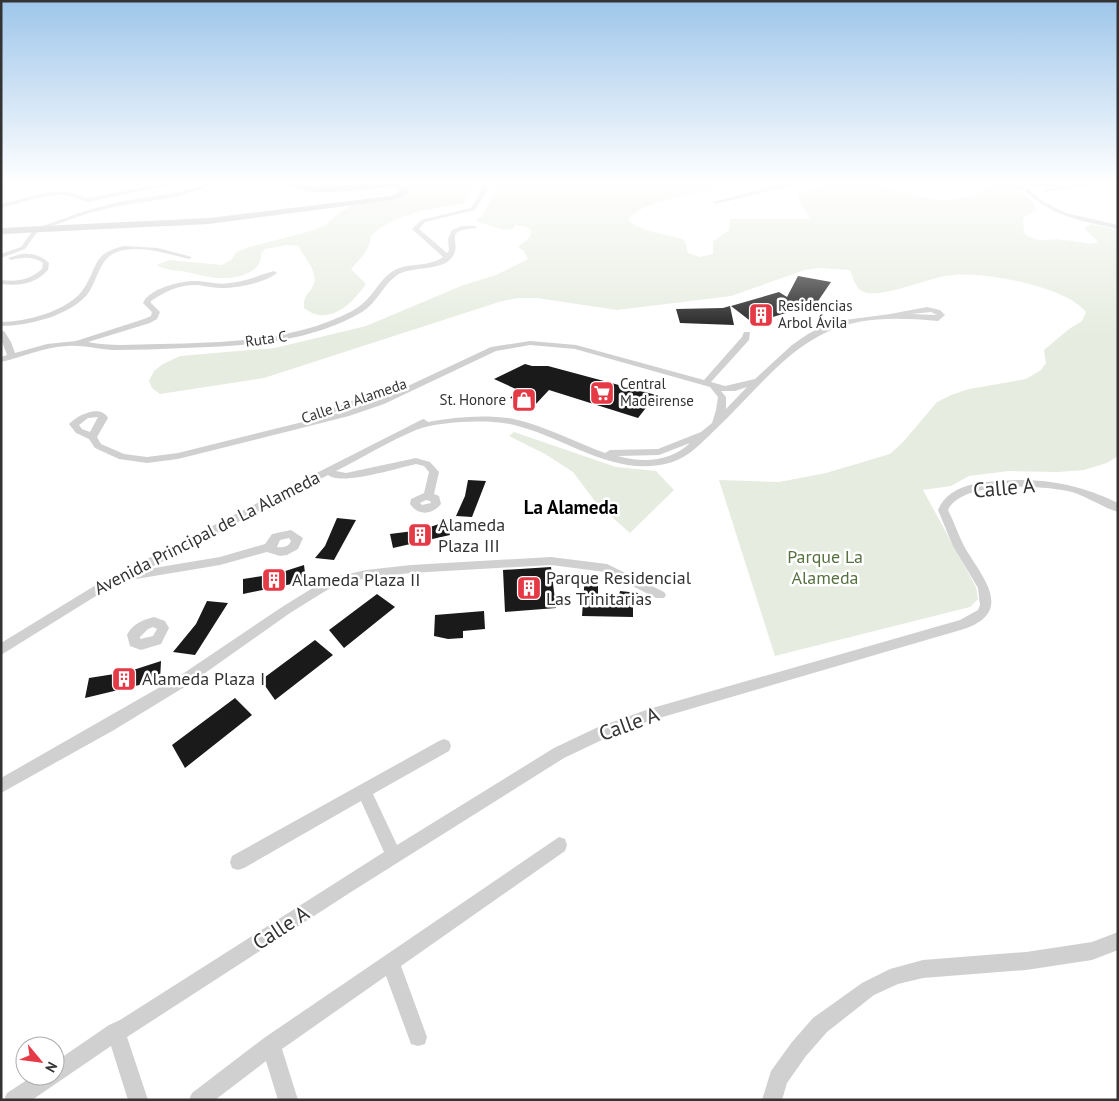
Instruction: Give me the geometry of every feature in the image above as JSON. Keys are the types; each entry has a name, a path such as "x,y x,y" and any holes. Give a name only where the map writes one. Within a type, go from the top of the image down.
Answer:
{"street":[{"path":"1,256 23,248 33,234"},
{"path":"421,234 448,258 452,251 450,238 451,234"},
{"path":"1,324 22,322 72,305 83,294 103,258 112,252 144,248 189,257"},
{"path":"1,260 35,256 42,258 46,263 45,270 28,282 14,284 1,282"},
{"name":"Ruta C","path":"1,360 53,346 75,343 104,347 200,345 265,341 290,336 346,318 362,309 371,301 389,277 397,272 409,268 437,264 448,258"},
{"path":"75,343 147,321 154,317 156,312 147,303 148,300 168,288 188,283 228,286 274,273"},
{"name":"Avenida Principal de La Alameda","path":"1,650 82,598 120,577 419,426 463,415 515,422 619,461 635,464 658,463 676,459 694,447 760,380 803,340 823,330 856,320 896,315 923,309 936,311 941,315 938,319 932,319 896,315"},
{"path":"1,334 7,342 12,357"},
{"path":"714,426 721,410 722,397 709,385 746,338 747,334"},
{"name":"Calle La Alameda","path":"92,438 98,446 113,454 134,459 147,460 178,456 268,432 304,425 360,405 382,402 494,349 531,340 576,347 726,389 760,380"},
{"name":"Avenida Principal de La Alameda","path":"595,452 652,453 670,449 705,434"},
{"path":"652,453 658,463"},
{"path":"329,470 333,475 346,476 408,462 421,462 431,467 434,472 428,496"},
{"name":"Calle A","path":"65,1066 116,1032 127,1027 559,753 601,733 649,715 977,618 983,613 986,605 984,588 959,546 943,510 946,502 959,493 970,489 1013,485 1053,485 1080,492 1118,508"},
{"path":"120,577 220,561 270,546"},
{"path":"1,786 186,679 323,586 339,580 366,574 411,569 552,561 607,568 660,595"},
{"path":"238,862 444,746"},
{"path":"364,791 394,856"},
{"path":"199,1100 271,1045 391,964 559,845"},
{"path":"772,1100 778,1078 799,1049 820,1025 868,989 896,975 923,968 1026,961 1092,951 1118,941"},
{"path":"391,964 418,1037"},
{"path":"116,1032 138,1100"},
{"path":"271,1045 288,1100"},
{"path":"14,1100 36,1086"}],"green space":[{"path":"298,234 373,234 367,250 351,269 366,284 346,306 330,314 313,313 304,308 306,296 313,287 315,278 299,246 287,245 265,249 257,266 252,271 239,276 210,277 167,269 157,265 169,260 222,265 232,259 236,252"},
{"name":"Parque La Alameda","path":"530,234 664,234 682,239 685,241 688,253 700,257 713,254 713,241 723,234 1026,234 1035,239 1094,243 1098,242 1090,234 1118,234 1118,456 1107,463 1084,470 1058,472 1009,471 969,476 951,486 923,490 976,587 978,599 970,607 775,656 719,480 779,482 826,473 890,454 904,441 937,402 969,389 1026,379 1041,370 1046,363 1044,350 1069,329 1082,321 1086,312 1076,303 1060,294 1041,287 998,277 959,274 936,278 895,290 867,293 857,287 850,270 820,268 805,270 731,296 617,310 537,298 517,298 499,302 264,378 160,394 152,388 149,381 154,371 163,364 180,356 275,348 366,326 461,286 496,275 528,259 524,251 518,247 530,237"},
{"path":"514,432 616,467 656,471 674,490 630,533 597,504 573,472 545,454 509,436"}],"building":[{"path":"798,276 831,282 816,304 753,323 731,306 779,292 787,297"},
{"name":"Residencias Arbol Ávila","path":"730,306 734,325 680,323 676,309 723,308"},
{"name":"Central Madeirense","path":"525,364 548,366 656,395 638,418 549,390 535,405 510,398 518,390 494,379"},
{"name":"Alameda Plaza III","path":"468,480 486,481 472,517 456,516 465,496"},
{"name":"Alameda Plaza II","path":"337,518 356,520 334,560 315,558 325,546"},
{"name":"Alameda Plaza III","path":"445,522 450,535 393,548 390,534 421,530"},
{"name":"Alameda Plaza II","path":"304,565 306,581 243,594 243,579 276,574"},
{"name":"Parque Residencial Las Trinitarias","path":"551,567 556,608 505,612 503,570"},
{"path":"585,575 598,577 598,596 618,600 620,591 638,593 638,602 633,602 633,617 582,616"},
{"path":"377,594 395,607 344,648 329,630"},
{"name":"Alameda Plaza I","path":"207,601 228,603 195,655 173,652 196,624"},
{"path":"484,611 485,629 463,631 463,638 448,639 434,636 435,615"},
{"path":"315,640 333,655 275,700 261,680"},
{"name":"Alameda Plaza I","path":"161,661 160,680 85,698 89,678 127,672"},
{"path":"235,698 252,715 185,768 172,745"}],"place":[{"name":"Residencias Arbol Ávila","path":"761,315"},
{"name":"Central Madeirense","path":"602,393"},
{"name":"St. Honore","path":"524,400"},
{"name":"Alameda Plaza III","path":"420,535"},
{"name":"Alameda Plaza II","path":"274,580"},
{"name":"Parque Residencial Las Trinitarias","path":"529,588"},
{"name":"Alameda Plaza I","path":"124,679"}],"district":[{"name":"La Alameda","path":"571,507"}]}
